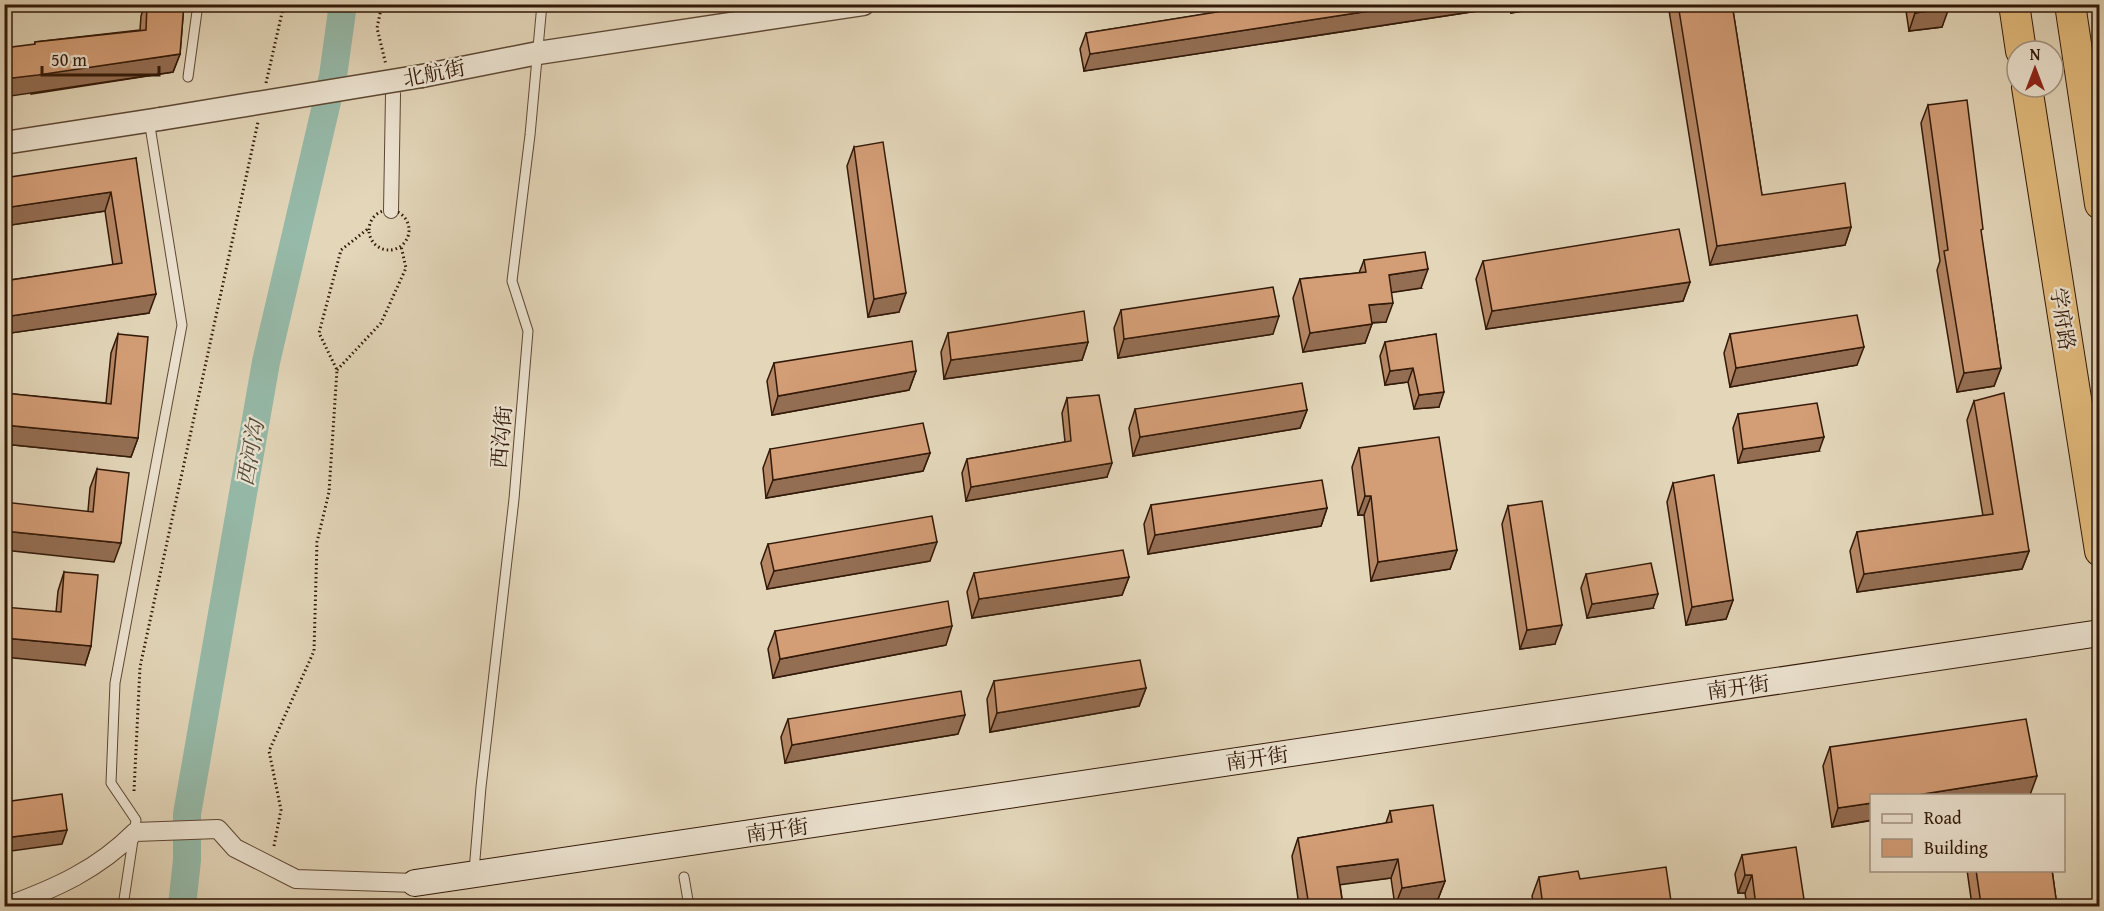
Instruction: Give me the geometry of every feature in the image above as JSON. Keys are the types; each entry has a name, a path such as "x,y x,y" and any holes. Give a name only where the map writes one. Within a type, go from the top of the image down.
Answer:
{"highway":[{"path":"2014,4 2019,39"},
{"path":"2070,4 2100,204"},
{"name":"学府路","path":"2029,99 2100,551"}],"main road":[{"name":"南开街","path":"415,883 2100,633"}],"street":[{"name":"北航街","path":"4,143 422,76 538,53 863,4"},
{"path":"391,211 393,94"},
{"path":"7,906 43,893 78,875 110,856 135,832 218,830 235,848 296,879 415,883"}],"lane":[{"path":"188,77 198,4"},
{"name":"西沟街","path":"474,875 481,787 514,500 528,331 512,281 542,4"},
{"path":"123,906 136,820 111,783 115,682 182,325 155,119"},
{"path":"684,877 689,906"}],"path":[{"path":"264,94 284,4"},
{"path":"382,4 377,28 393,94"},
{"path":"134,792 140,667 259,117"},
{"path":"274,846 281,810 269,752 314,651 317,542 329,492 337,370 319,333 341,250 369,228 374,217 391,211 398,213 406,222 408,235 400,246 388,250 382,249 372,241 369,228"},
{"path":"337,370 381,323 406,268 400,246"}],"building":[{"path":"147,4 184,4 180,54 4,79 4,48 35,44 35,42 146,30"},
{"path":"1241,4 1415,4 1090,54 1086,33 1241,8"},
{"path":"1678,4 1732,4 1762,195 1845,183 1851,227 1717,246"},
{"path":"1914,4 1948,4 1949,8 1915,13"},
{"path":"1967,100 1983,229 1981,230 2001,368 1964,373 1944,251 1948,250 1928,105"},
{"path":"883,142 906,293 874,299 854,147"},
{"path":"136,158 156,294 4,317 4,281 122,263 111,192 4,208 4,178"},
{"path":"1679,229 1690,282 1492,311 1483,261"},
{"path":"1425,252 1428,269 1389,275 1393,303 1369,305 1372,324 1310,333 1300,279 1366,272 1364,260"},
{"path":"1273,287 1279,316 1124,339 1121,310"},
{"path":"1084,311 1088,342 951,360 948,333"},
{"path":"1857,315 1864,347 1736,368 1730,334"},
{"path":"118,334 148,337 138,438 4,425 4,393 111,404"},
{"path":"1436,334 1444,392 1419,395 1413,368 1390,371 1385,342"},
{"path":"912,341 916,371 778,396 774,363"},
{"path":"1302,383 1307,410 1140,437 1135,409"},
{"path":"2004,393 2029,551 1864,574 1857,532 1993,514 1974,401"},
{"path":"1099,395 1112,463 971,487 967,459 1071,441 1067,398"},
{"path":"1817,403 1824,437 1743,449 1738,414"},
{"path":"923,423 930,453 773,480 770,449"},
{"path":"1439,437 1457,550 1378,562 1371,496 1365,496 1359,448"},
{"path":"97,469 129,473 121,543 4,531 4,502 93,512"},
{"path":"1714,475 1733,600 1692,607 1673,483"},
{"path":"1322,480 1327,508 1155,535 1151,505"},
{"path":"1542,501 1562,625 1527,630 1508,506"},
{"path":"932,516 937,542 774,571 768,544"},
{"path":"1123,550 1129,577 979,599 974,573"},
{"path":"1651,563 1658,594 1592,604 1586,574"},
{"path":"64,572 98,575 91,646 4,638 4,607 61,612"},
{"path":"948,601 952,626 780,659 775,631"},
{"path":"1140,660 1146,688 997,713 994,681"},
{"path":"961,691 965,715 792,745 788,719"},
{"path":"2026,719 2037,776 1923,794 1870,794 1870,803 1838,808 1830,747"},
{"path":"62,794 67,830 4,838 4,802"},
{"path":"1433,805 1445,881 1402,888 1398,859 1337,867 1343,906 1309,906 1298,838 1392,822 1390,811"},
{"path":"1796,847 1805,906 1756,906 1752,875 1745,875 1742,855"},
{"path":"1666,867 1671,901 1635,906 1543,906 1539,877 1578,871 1580,879"},
{"path":"1976,872 2052,872 2057,906 1962,906 1981,904"}],"waterway":[{"name":"西河沟","path":"182,906 187,860 187,814 266,362 333,76 343,4"}]}
